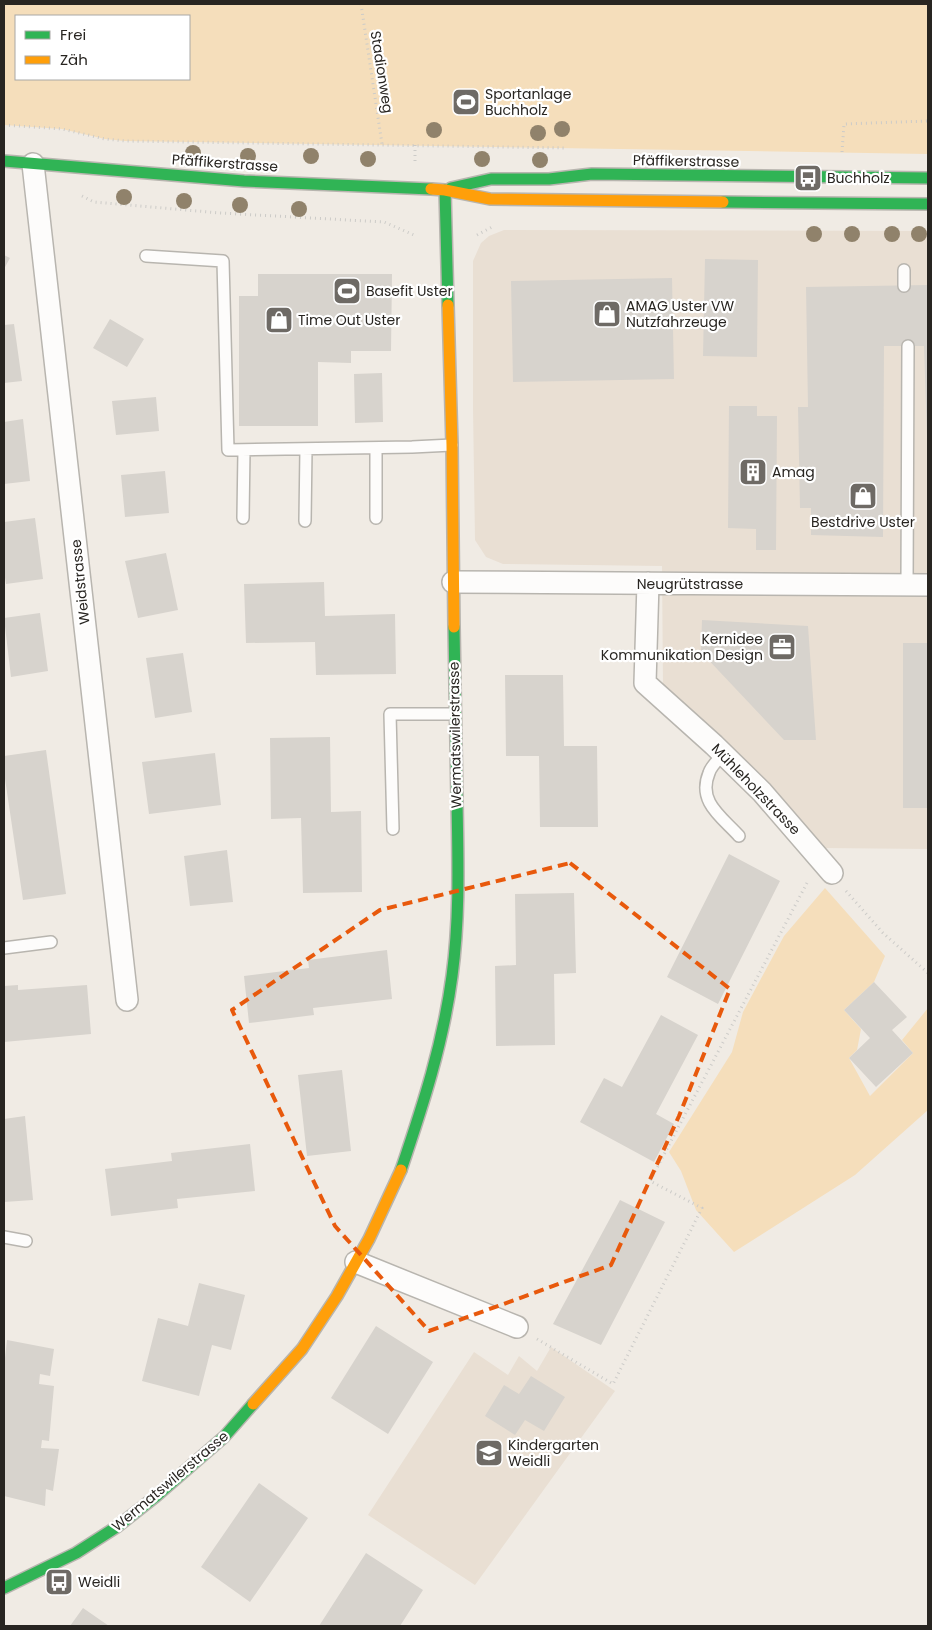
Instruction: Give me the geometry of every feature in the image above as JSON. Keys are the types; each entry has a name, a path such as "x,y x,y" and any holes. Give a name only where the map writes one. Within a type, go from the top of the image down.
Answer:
{"street":[{"name":"Pfäffikerstrasse","path":"4,161 244,181 445,190 490,199 928,204"},
{"name":"Weidstrasse","path":"33,164 127,1000"},
{"name":"Pfäffikerstrasse","path":"445,190 491,179 548,179 592,174 928,178"},
{"name":"Wermatswilerstrasse","path":"4,1588 76,1553 118,1526 156,1497 224,1437 302,1349 337,1296 369,1239 400,1172 426,1097 442,1035 452,976 457,915 458,845 452,445 445,190"},
{"name":"Neugrütstrasse","path":"453,582 928,585"},
{"name":"Mühleholzstrasse","path":"648,584 644,683 762,792 826,865"},
{"path":"356,1262 517,1327"}],"lane":[{"path":"146,256 223,261 228,450 452,445"},
{"path":"904,270 904,286"},
{"path":"907,585 908,346"},
{"path":"376,448 376,518"},
{"path":"305,521 306,449"},
{"path":"243,518 244,450"},
{"path":"392,829 390,714 455,714"},
{"path":"723,754 709,772 704,791 708,802 739,836"},
{"path":"4,948 52,942"},
{"path":"4,1237 26,1241"}],"path":[{"name":"Stadionweg","path":"361,4 382,144"},
{"path":"852,152 842,152 844,124 928,121"},
{"path":"4,125 62,129 105,139 125,141 574,148"},
{"path":"81,196 94,202 220,213 384,222 414,235"},
{"path":"517,1327 613,1384 702,1208 650,1181 826,865 883,933 928,973"}],"highlighted area":[{"path":"570,863 730,989 679,1116 611,1265 429,1331 335,1226 232,1010 380,910"}],"shaded area":[{"name":"Sportanlage Buchholz","path":"4,4 928,4 928,154 125,141 105,139 62,129 4,125"},
{"path":"504,230 928,231 928,849 824,848 663,687 662,566 503,564 486,557 475,540 473,261 481,243 489,236"},
{"path":"825,888 885,956 874,982 844,1010 861,1029 857,1050 849,1058 870,1096 913,1053 902,1040 928,1008 928,1110 855,1175 734,1252 696,1210 681,1171 669,1152 732,1052 743,1012 784,936"},
{"name":"Kindergarten Weidli","path":"551,1347 615,1391 475,1585 368,1515 474,1352 508,1375 519,1356 537,1371"}],"building":[{"path":"4,255 10,258 4,269"},
{"path":"705,259 758,260 757,357 703,356"},
{"path":"258,274 392,274 391,351 351,351 351,363 318,362 318,426 239,426 239,296 258,296"},
{"path":"672,278 674,379 513,382 511,281"},
{"path":"928,285 928,436 924,346 884,346 883,537 811,535 811,508 800,508 798,407 808,407 806,287"},
{"path":"110,319 144,339 127,367 93,348"},
{"path":"14,324 22,381 4,383 4,325"},
{"path":"382,373 383,422 355,423 354,374"},
{"path":"156,397 159,431 116,435 112,401"},
{"name":"Amag","path":"729,406 757,406 757,416 777,416 776,550 756,550 756,529 728,528"},
{"path":"23,419 30,481 4,484 4,422"},
{"path":"165,471 169,513 125,517 121,475"},
{"path":"35,518 43,579 6,584 4,571 4,522"},
{"path":"166,553 178,610 138,618 125,561"},
{"path":"324,582 325,616 395,614 396,674 316,675 315,642 246,643 244,584"},
{"path":"40,613 48,671 11,677 4,618"},
{"path":"702,620 808,626 816,740 784,740 701,652"},
{"path":"903,643 928,643 928,808 903,808"},
{"path":"183,653 192,712 155,718 146,658"},
{"path":"505,675 563,675 564,746 597,746 598,827 540,827 539,756 506,756"},
{"path":"330,737 331,812 361,811 362,892 303,893 301,818 271,819 270,738"},
{"path":"46,750 66,894 23,900 4,772 4,756"},
{"path":"215,753 221,805 149,814 142,762"},
{"path":"227,850 233,902 190,906 184,856"},
{"path":"729,854 780,881 718,1004 667,977"},
{"path":"574,893 576,973 554,974 555,1045 496,1046 495,966 516,965 515,894"},
{"path":"387,950 392,999 313,1008 314,1015 249,1023 244,976 309,968 308,960"},
{"path":"874,982 907,1017 892,1030 913,1053 876,1087 849,1058 870,1038 844,1010"},
{"path":"18,985 18,990 87,985 91,1034 4,1042 4,986"},
{"path":"661,1015 698,1035 656,1114 674,1124 654,1162 580,1122 604,1078 622,1087"},
{"path":"342,1070 351,1151 307,1156 298,1075"},
{"path":"25,1116 33,1200 4,1202 4,1119"},
{"path":"250,1144 255,1191 177,1199 178,1208 111,1216 105,1169 172,1161 171,1153"},
{"path":"620,1200 665,1222 601,1345 553,1324"},
{"path":"199,1283 245,1295 231,1350 212,1345 199,1396 142,1381 158,1318 188,1326"},
{"path":"376,1326 433,1362 388,1434 331,1398"},
{"path":"7,1340 54,1349 50,1376 40,1374 39,1384 54,1386 49,1441 42,1440 41,1448 59,1449 53,1491 46,1489 45,1506 4,1496 4,1367"},
{"name":"Kindergarten Weidli","path":"531,1376 565,1397 544,1431 525,1420 515,1435 485,1416 504,1385 519,1394"},
{"path":"259,1483 308,1518 250,1602 201,1567"},
{"path":"366,1553 423,1590 400,1626 319,1626"},
{"path":"83,1608 109,1626 70,1626"}],"traffic: fast":[{"path":"4,161 244,181 431,189"},
{"path":"451,188 491,179 549,179 592,174 928,178"},
{"path":"445,190 448,305"},
{"path":"723,202 928,204"},
{"path":"401,1170 438,1050 455,954 458,867 454,627"},
{"path":"4,1588 76,1553 118,1526 155,1497 224,1437 253,1404"}],"traffic: slow":[{"path":"431,189 490,199 723,202"},
{"path":"448,305 454,627"},
{"path":"253,1404 302,1349 337,1296 369,1239 401,1170"}],"place":[{"name":"Sportanlage Buchholz","path":"466,102"},
{"name":"Buchholz","path":"808,178"},
{"name":"Basefit Uster","path":"347,291"},
{"name":"AMAG Uster VW Nutzfahrzeuge","path":"607,314"},
{"name":"Time Out Uster","path":"279,320"},
{"name":"Amag","path":"753,472"},
{"name":"Bestdrive Uster","path":"863,496"},
{"name":"Kernidee Kommunikation Design","path":"782,647"},
{"name":"Kindergarten Weidli","path":"489,1453"},
{"name":"Weidli","path":"59,1582"}]}
